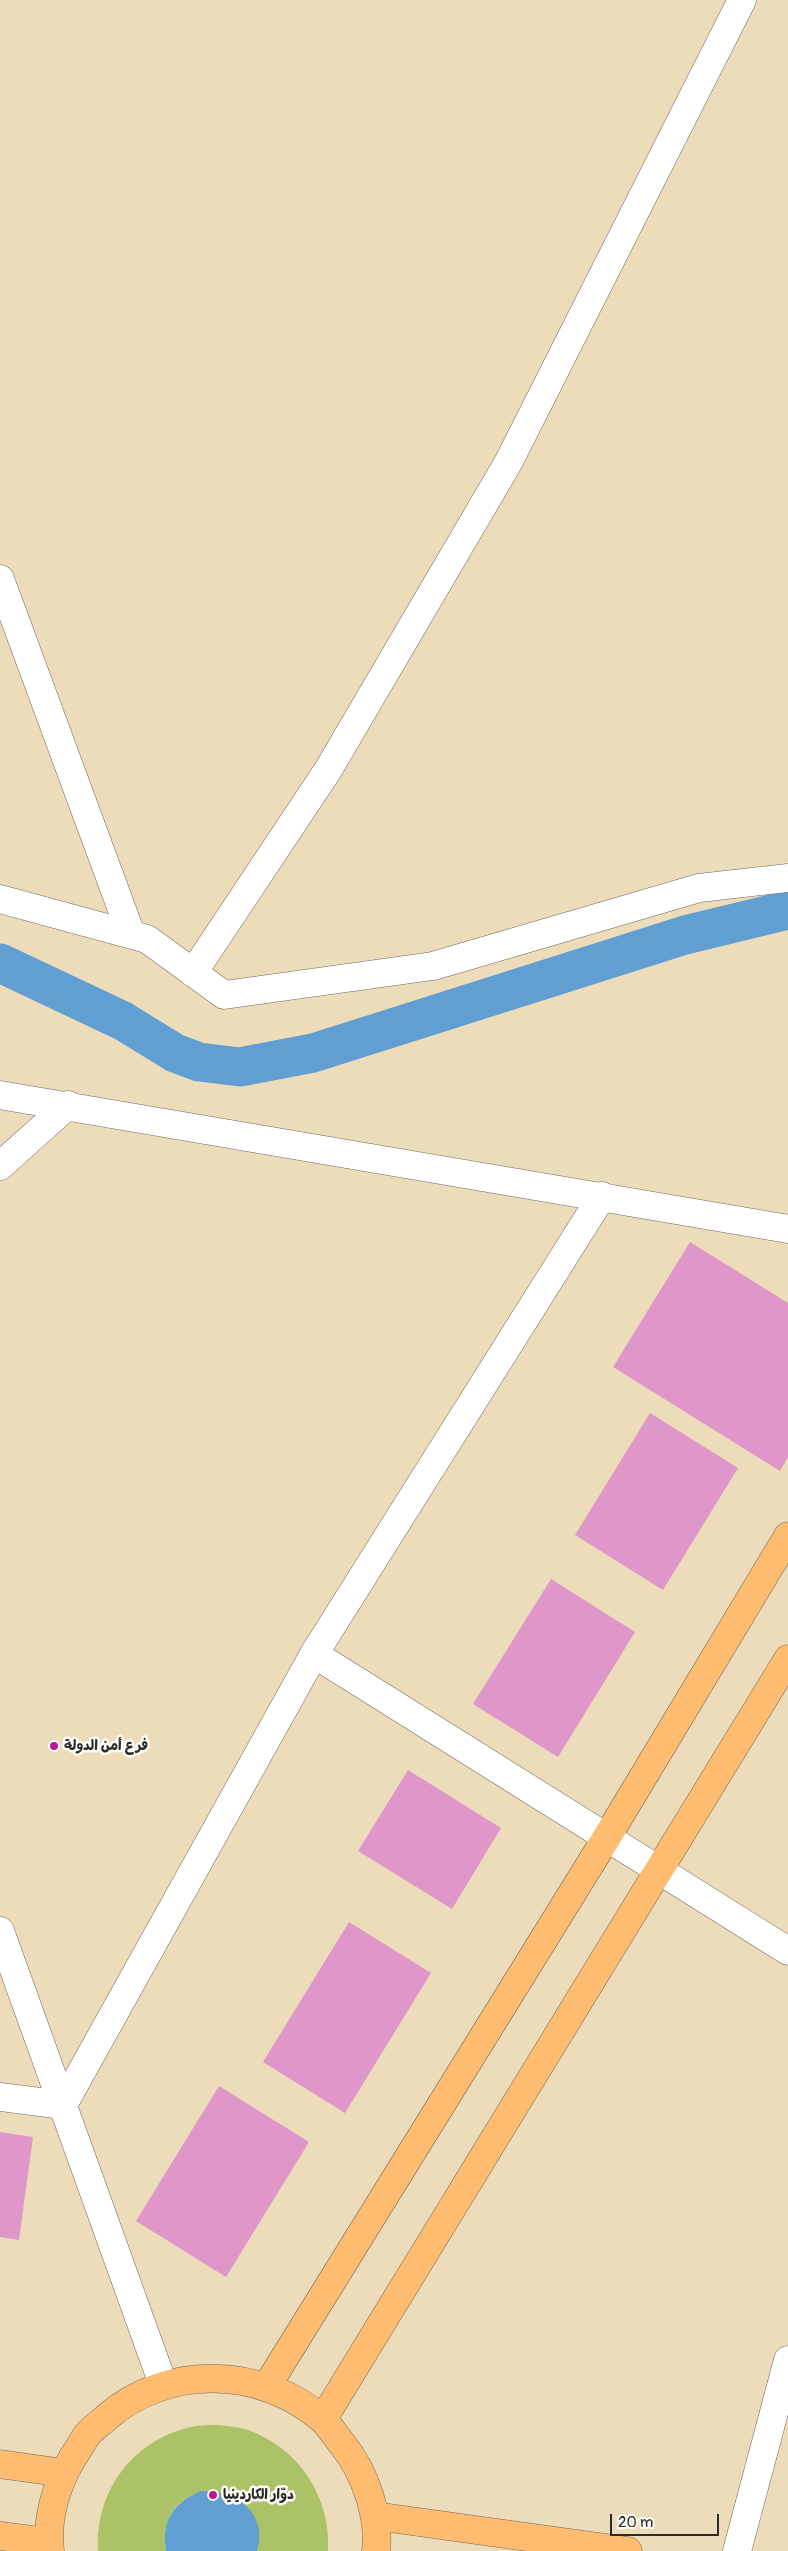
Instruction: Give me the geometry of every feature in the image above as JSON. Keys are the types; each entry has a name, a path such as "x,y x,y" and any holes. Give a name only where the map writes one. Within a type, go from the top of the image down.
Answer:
{"main road":[{"path":"267,2386 607,1837 788,1536"},
{"path":"323,2419 788,1660"},
{"path":"0,2536 49,2546 52,2507 64,2473 88,2434 122,2404 163,2384 215,2377 267,2386 296,2400 323,2419 357,2464 375,2516 376,2551"},
{"path":"0,2464 64,2473"},
{"path":"375,2516 628,2551"}],"street":[{"path":"193,973 328,770 508,463 742,0"},
{"path":"0,579 132,934"},
{"path":"0,899 147,939 224,995 433,966 699,888 788,878"},
{"path":"0,1095 68,1105 788,1229"},
{"path":"0,1166 68,1105"},
{"path":"63,2106 314,1654 602,1196"},
{"path":"314,1654 660,1869 788,1951"},
{"path":"0,1930 163,2384"},
{"path":"0,2097 63,2106"},
{"path":"737,2551 788,2360"}],"green space":[{"name":"دوّار الكاردينيا","path":"217,2425 248,2430 266,2438 297,2462 308,2477 324,2512 328,2531 328,2551 257,2551 258,2548 217,2491 204,2492 193,2496 175,2508 166,2526 166,2551 98,2551 103,2509 120,2473 133,2458 149,2445 167,2435 191,2427"}],"water":[{"path":"201,2491 226,2494 246,2506 258,2525 257,2551 166,2551 165,2530 171,2514 183,2501"}],"building":[{"path":"690,1242 788,1303 788,1457 780,1471 613,1367"},
{"path":"650,1413 738,1468 663,1590 575,1535"},
{"path":"551,1579 635,1632 558,1757 473,1704"},
{"path":"408,1770 501,1828 452,1909 358,1851"},
{"path":"349,1922 431,1973 345,2113 263,2062"},
{"path":"219,2086 309,2142 226,2277 136,2221"},
{"path":"0,2132 33,2137 19,2240 0,2237"}],"waterway":[{"path":"0,963 123,1021 175,1053 199,1062 240,1067 313,1053 685,935 788,910"}],"place":[{"name":"فرع أمن الدولة","path":"54,1746"},
{"name":"دوّار الكاردينيا","path":"213,2495"}]}
